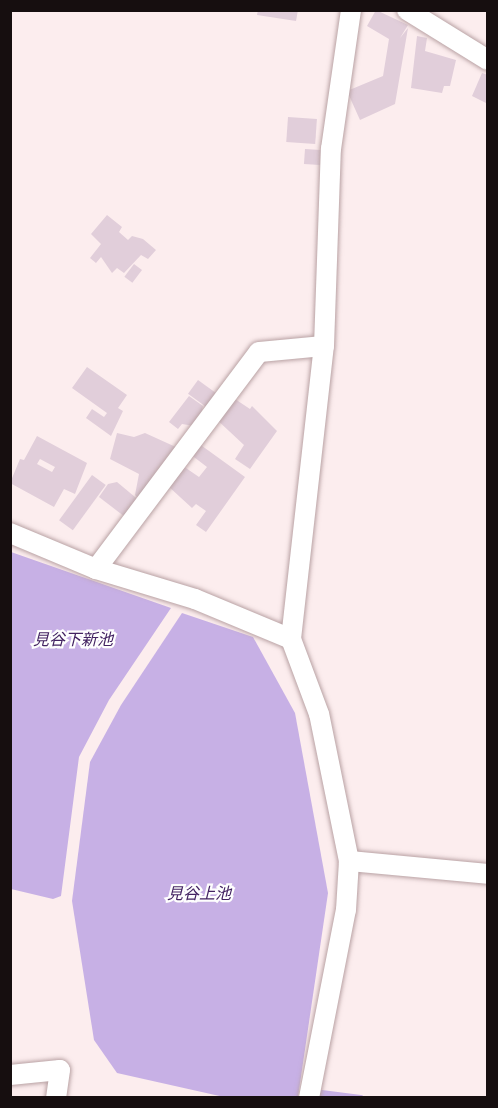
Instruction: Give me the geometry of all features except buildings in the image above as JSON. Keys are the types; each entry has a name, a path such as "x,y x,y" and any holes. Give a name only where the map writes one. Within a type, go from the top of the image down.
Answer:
{"street":[{"path":"309,1098 346,910 349,861 319,714 291,639 303,562 324,346 331,149 351,10"},
{"path":"407,10 488,60"},
{"path":"96,569 259,352 324,346"},
{"path":"10,533 96,569 195,599 291,639"},
{"path":"349,861 488,874"},
{"path":"10,1075 60,1070 56,1098"}],"water":[{"name":"見谷下新池","path":"11,552 171,608 109,700 79,757 61,896 53,899 11,889"},
{"name":"見谷上池","path":"182,613 253,637 295,713 328,893 298,1097 224,1097 117,1073 94,1040 72,901 90,762 121,705"}],"waterway":[{"path":"314,1092 361,1098"}]}
